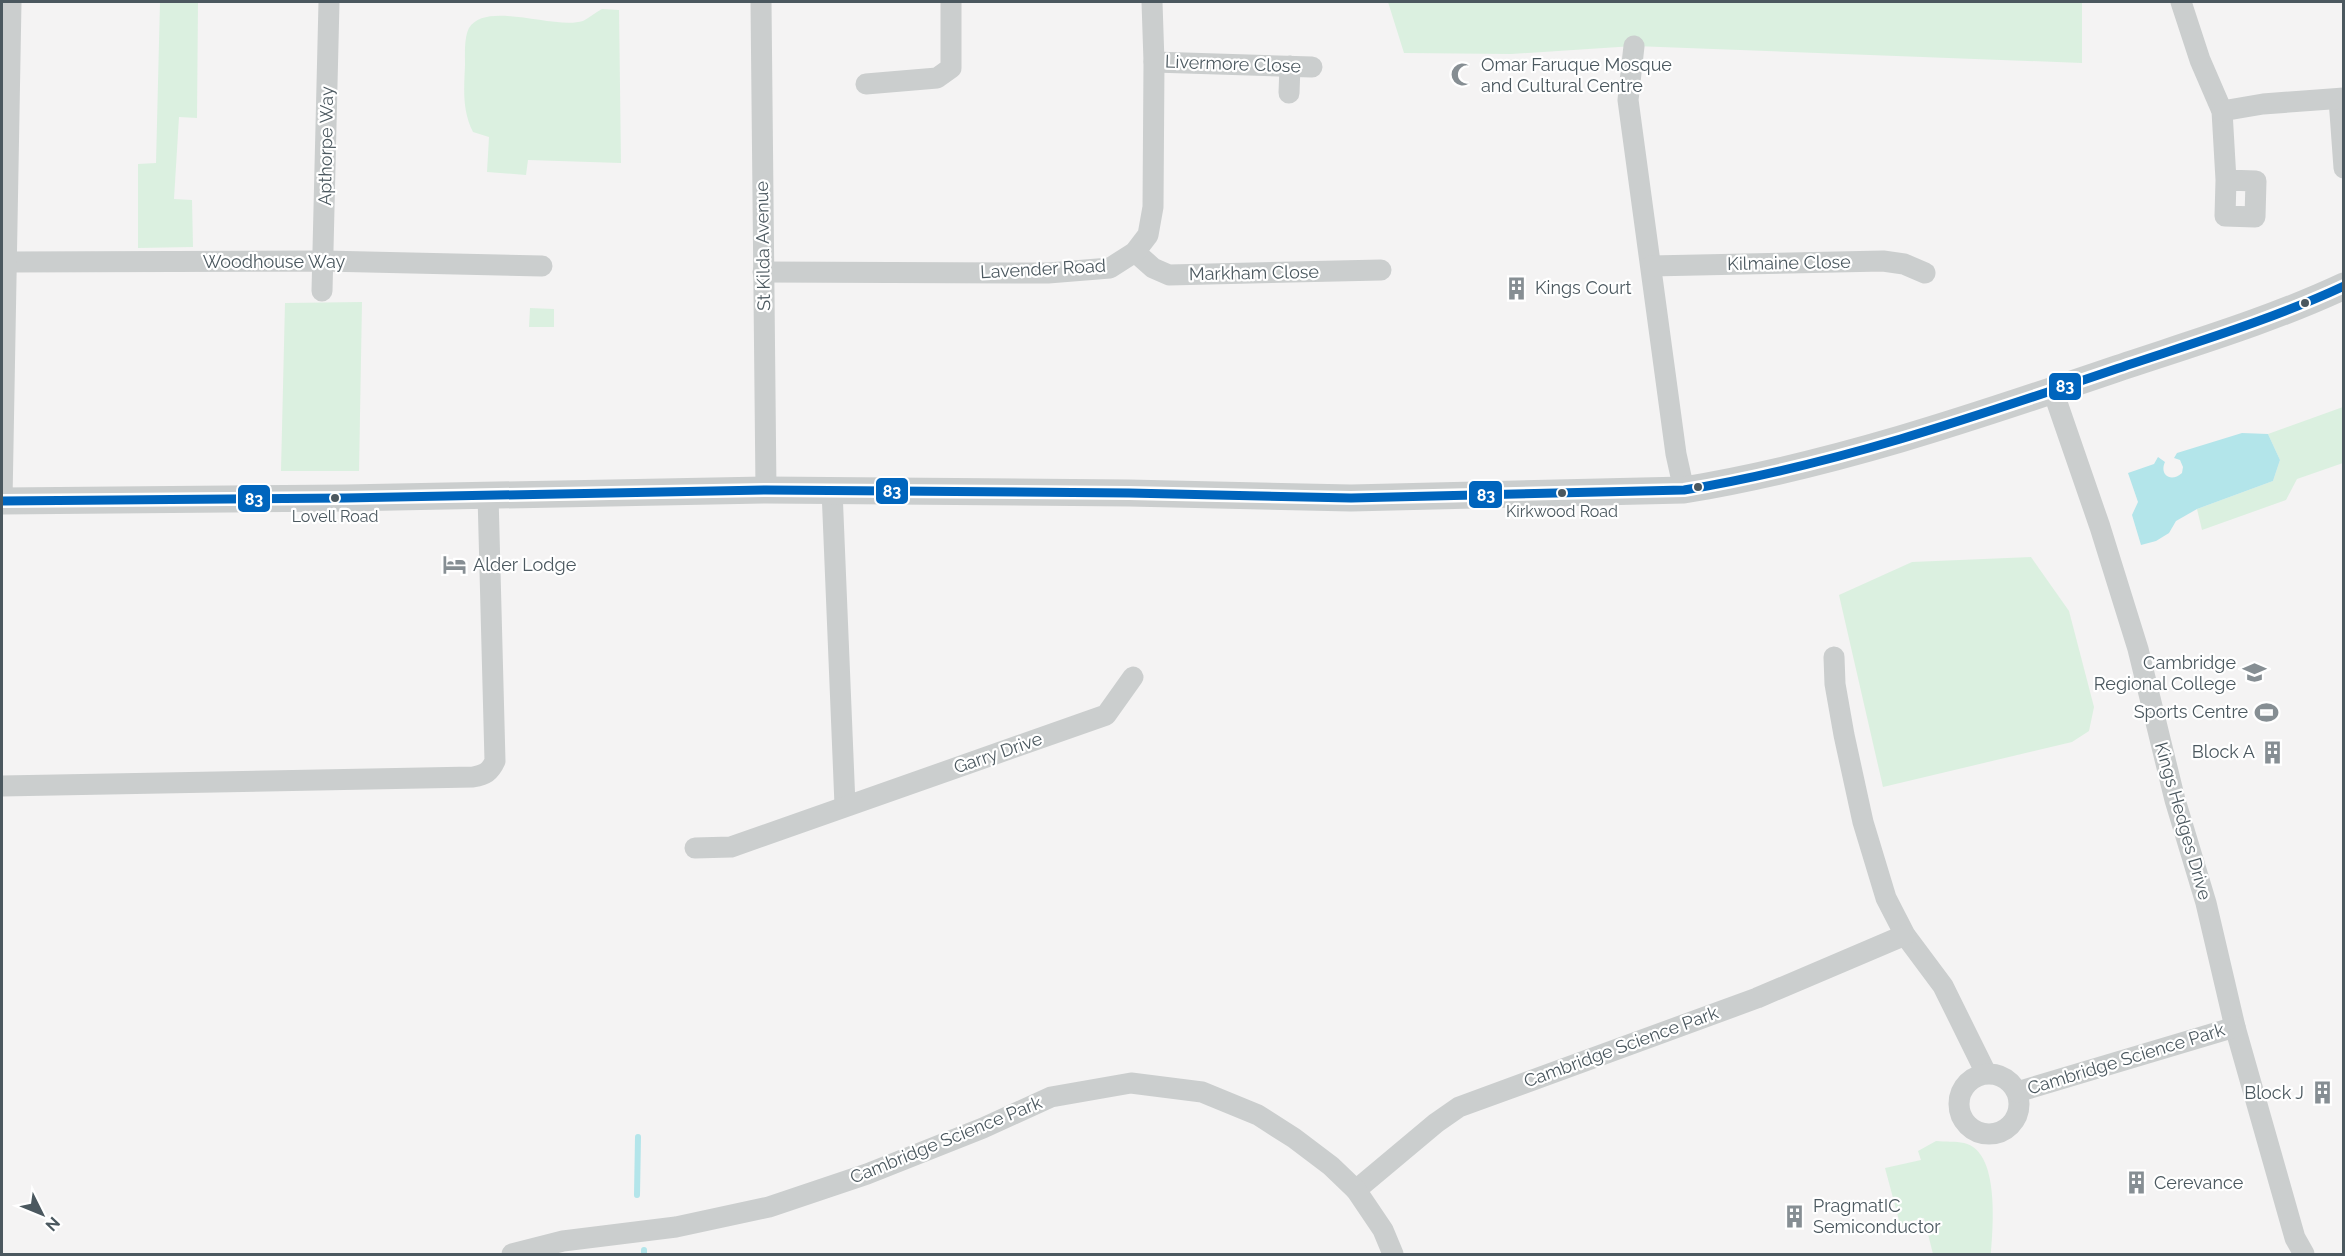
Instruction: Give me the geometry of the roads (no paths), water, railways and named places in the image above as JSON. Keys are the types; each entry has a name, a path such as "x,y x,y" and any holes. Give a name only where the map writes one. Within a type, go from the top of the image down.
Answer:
{"street":[{"path":"11,2 2,501 766,490 1351,498 1684,490 1737,482 1820,461 2053,391 2286,311 2343,286"},
{"name":"Apthorpe Way","path":"322,291 329,2"},
{"name":"St Kilda Avenue","path":"761,2 766,490"},
{"path":"866,84 937,78 951,68 951,2"},
{"name":"Lavender Road","path":"763,272 1048,273 1110,268 1135,252 1148,235 1153,207 1152,2"},
{"path":"2181,2 2200,60 2222,111 2226,180"},
{"path":"1634,46 1628,99 1676,454 1684,490"},
{"name":"Livermore Close","path":"1154,62 1312,67"},
{"path":"1289,93 1290,66"},
{"path":"2222,111 2263,104 2341,98 2343,168"},
{"name":"Markham Close","path":"1135,252 1153,268 1170,275 1381,270"},
{"name":"Woodhouse Way","path":"7,262 324,261 542,266"},
{"name":"Kilmaine Close","path":"1651,266 1882,261 1904,264 1925,273"},
{"name":"Kings Hedges Drive","path":"2053,391 2100,527 2138,649 2175,800 2206,903 2235,1026 2295,1238 2304,1254"},
{"path":"832,490 845,805"},
{"path":"2,786 472,777 487,774 495,760 488,495"},
{"path":"1834,657 1838,705 1863,822 1886,898 1905,935 1943,986 1986,1073"},
{"name":"Garry Drive","path":"695,848 731,847 845,805 1106,716 1133,677"},
{"name":"Cambridge Science Park","path":"1356,1190 1436,1123 1459,1107 1756,998 1905,935"},
{"name":"Cambridge Science Park","path":"2017,1092 2235,1026"},
{"path":"1986,1073 2005,1077 2017,1092 2018,1112 2014,1122 2006,1129 1988,1134 1972,1129 1961,1116 1959,1097 1969,1081 1986,1073"},
{"name":"Cambridge Science Park","path":"512,1254 563,1241 676,1227 769,1207 878,1170 983,1128 1051,1097 1131,1083 1202,1092 1258,1115 1294,1138 1331,1166 1356,1190 1383,1230 1393,1254"}],"water":[{"path":"2242,433 2268,434 2280,460 2273,481 2197,509 2176,521 2169,533 2156,541 2141,545 2132,515 2138,502 2128,473 2154,464 2158,457 2165,462 2164,471 2167,476 2178,476 2182,473 2183,467 2180,460 2174,458 2177,453"}],"waterway":[{"path":"637,1195 638,1137"}],"place":[{"name":"Omar Faruque Mosque and Cultural Centre","path":"1463,75"},
{"name":"Kings Court","path":"1517,288"},
{"name":"Kirkwood Road","path":"1562,493"},
{"name":"Lovell Road","path":"335,498"},
{"name":"Alder Lodge","path":"455,565"},
{"name":"Cambridge Regional College","path":"2254,673"},
{"name":"Sports Centre","path":"2266,712"},
{"name":"Block A","path":"2273,752"},
{"name":"Block J","path":"2322,1093"},
{"name":"Cerevance","path":"2136,1183"},
{"name":"PragmatIC Semiconductor","path":"1795,1216"}]}
